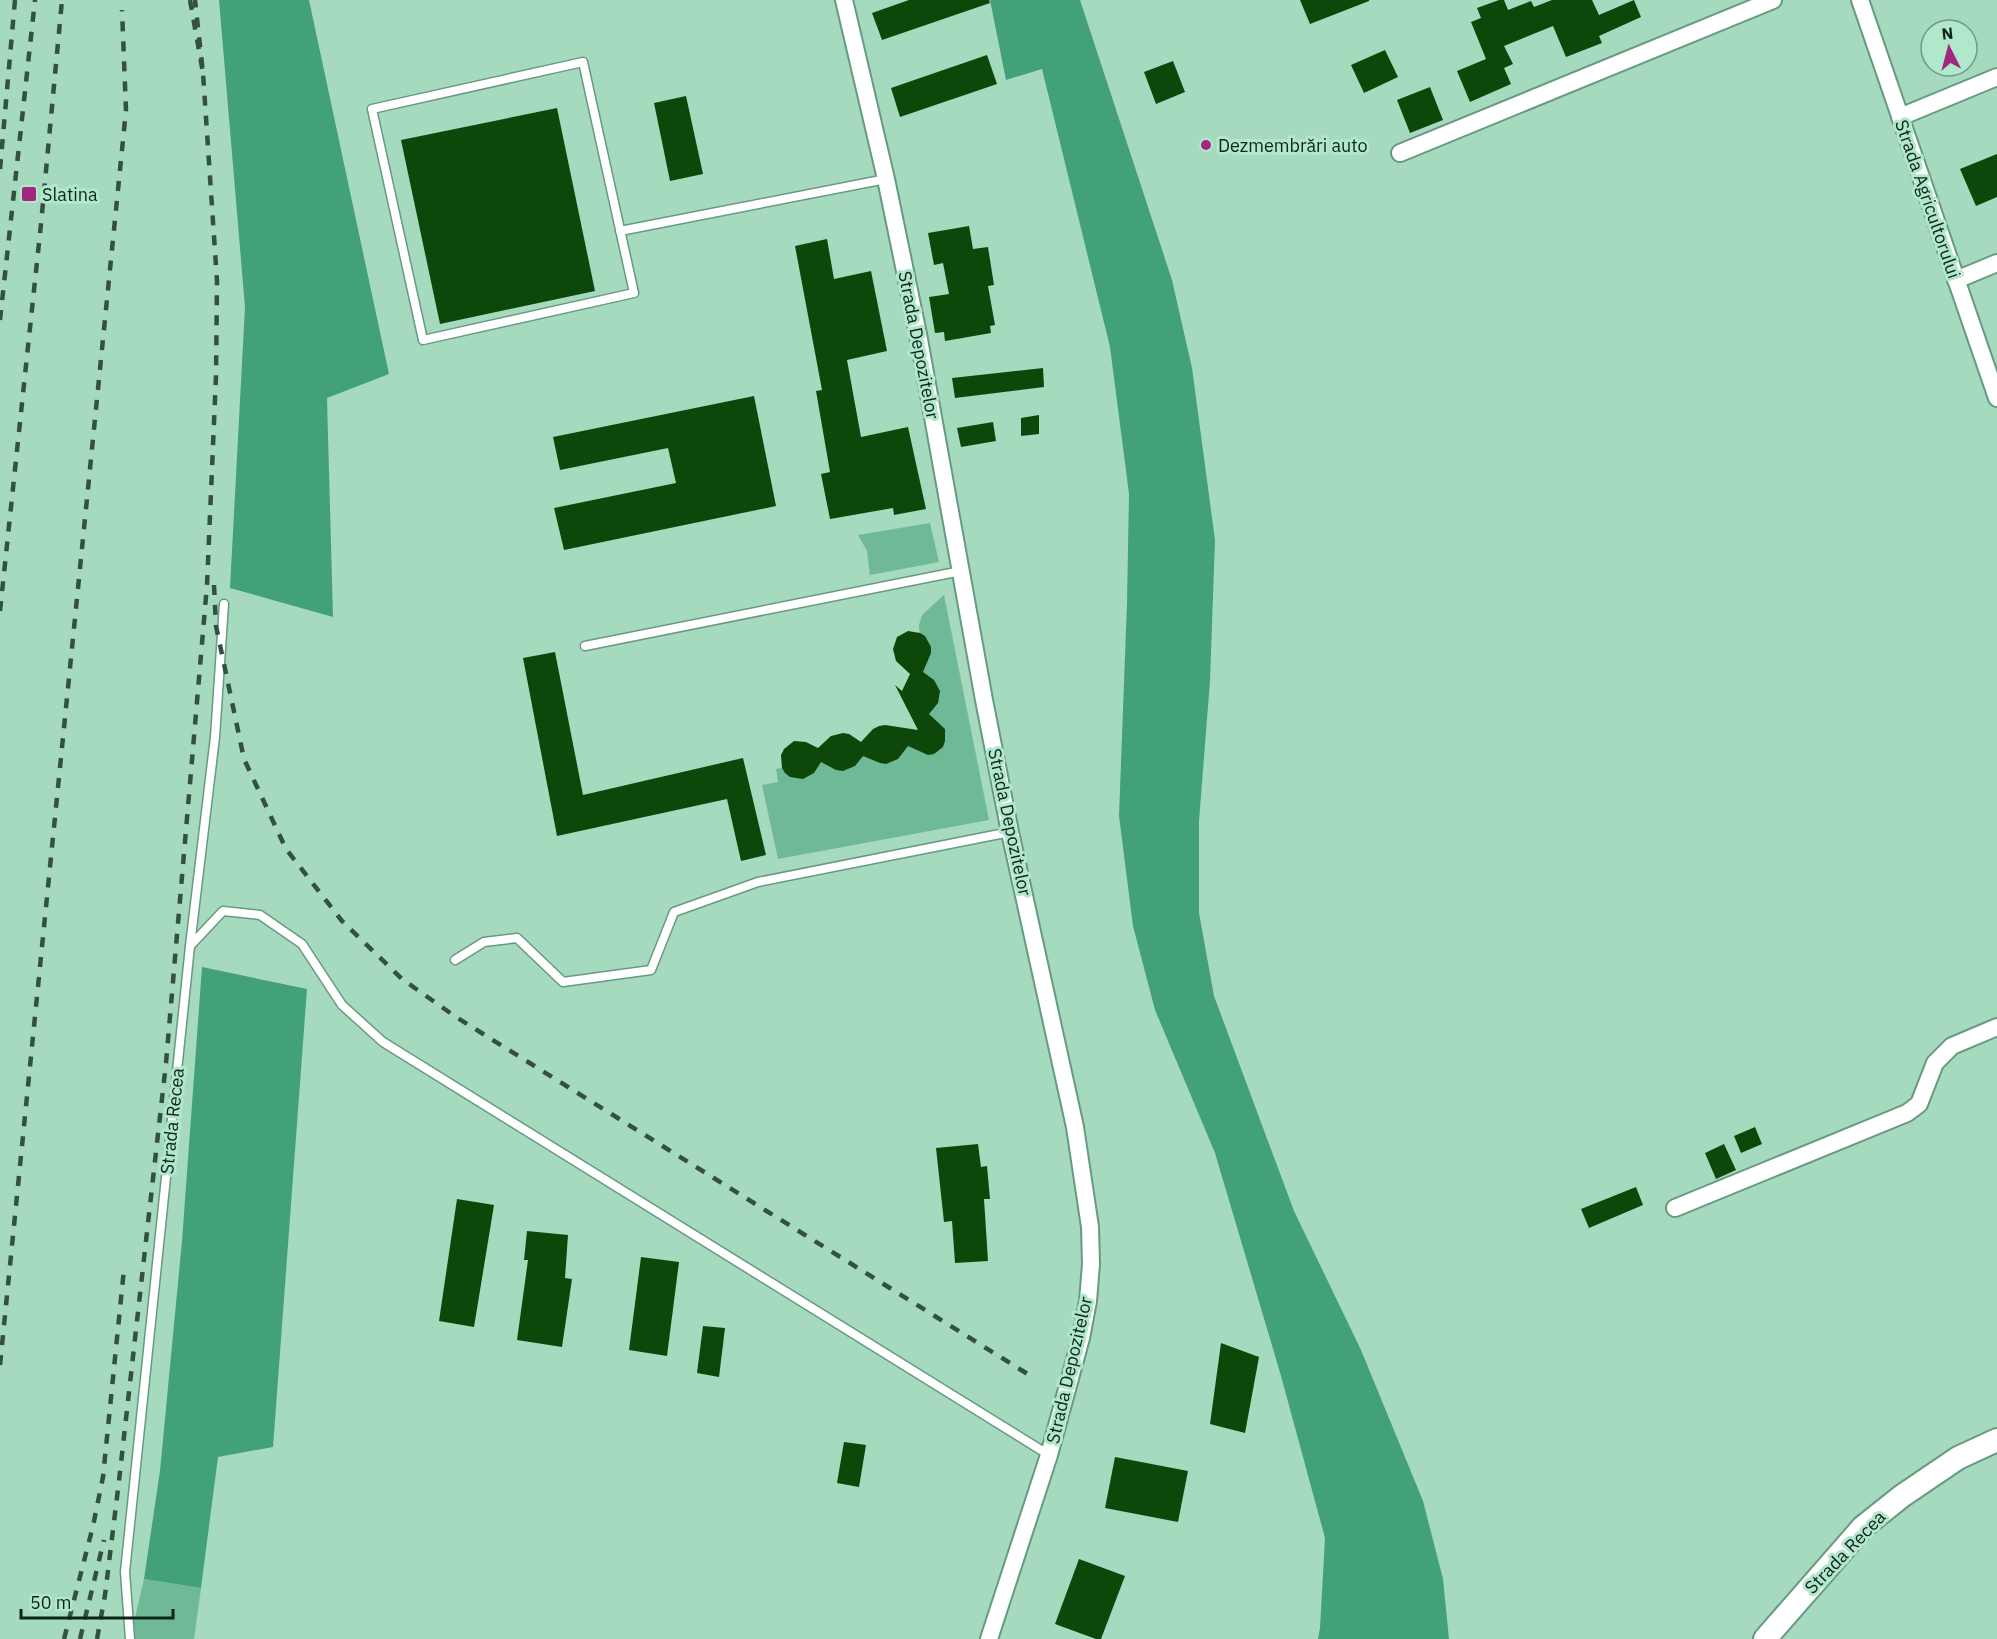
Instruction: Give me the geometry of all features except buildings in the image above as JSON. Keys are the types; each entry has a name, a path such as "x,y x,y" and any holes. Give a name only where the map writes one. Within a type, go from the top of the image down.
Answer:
{"main road":[{"name":"Strada Recea","path":"1765,1639 1863,1527 1902,1496 1958,1458 1997,1440"}],"street":[{"name":"Strada Depozitelor","path":"844,0 886,178 918,334 1010,832 1076,1127 1090,1227 1091,1264 1088,1301 1081,1338 1049,1455 989,1639"},
{"path":"1400,153 1773,0"},
{"name":"Strada Agricultorului","path":"1860,0 1997,398"},
{"path":"1900,117 1997,76"},
{"path":"1956,280 1997,263"},
{"path":"1674,1208 1907,1113 1919,1104 1935,1063 1952,1046 1997,1026"}],"lane":[{"path":"583,62 620,231 634,293 423,340 372,109 583,62"},
{"path":"620,231 886,178"},
{"path":"585,646 961,571"},
{"name":"Strada Recea","path":"130,1639 125,1572 190,946 215,737 224,604"},
{"path":"455,960 484,942 517,938 563,982 651,970 674,912 758,882 1010,832"},
{"path":"190,946 223,911 260,915 302,944 342,1005 383,1042 1049,1455"}],"green space":[{"path":"219,0 309,0 389,374 327,398 333,617 230,588 245,307"},
{"path":"990,0 1080,0 1172,280 1192,368 1215,540 1210,681 1199,821 1199,913 1214,996 1294,1211 1361,1350 1423,1501 1443,1579 1449,1639 1318,1639 1325,1538 1281,1376 1215,1153 1155,1010 1133,926 1119,816 1129,494 1110,347 1042,69 1006,80"},
{"path":"930,523 939,562 870,575 867,551 858,535"},
{"path":"944,595 989,820 778,859 762,785 778,782 776,769 926,736 919,625 922,615"},
{"path":"202,967 307,989 273,1447 218,1457 201,1588 144,1579 160,1471 182,1241"},
{"path":"144,1579 201,1588 194,1639 130,1639"}],"railway":[{"path":"0,169 15,0"},
{"path":"0,320 35,0"},
{"path":"0,611 62,0"},
{"path":"190,0 203,73 195,0"},
{"path":"0,1365 126,110 122,10"},
{"path":"97,1639 105,1595 119,1481 166,1063 207,585 216,376 217,281 203,73"},
{"path":"214,585 216,626 244,759 286,849 342,921 402,979 456,1017 1034,1378"},
{"path":"64,1639 103,1477 124,1269"},
{"path":"80,1639 104,1540"}],"place":[{"name":"Dezmembrări auto","path":"1206,145"},
{"name":"Slatina","path":"29,194"}]}
